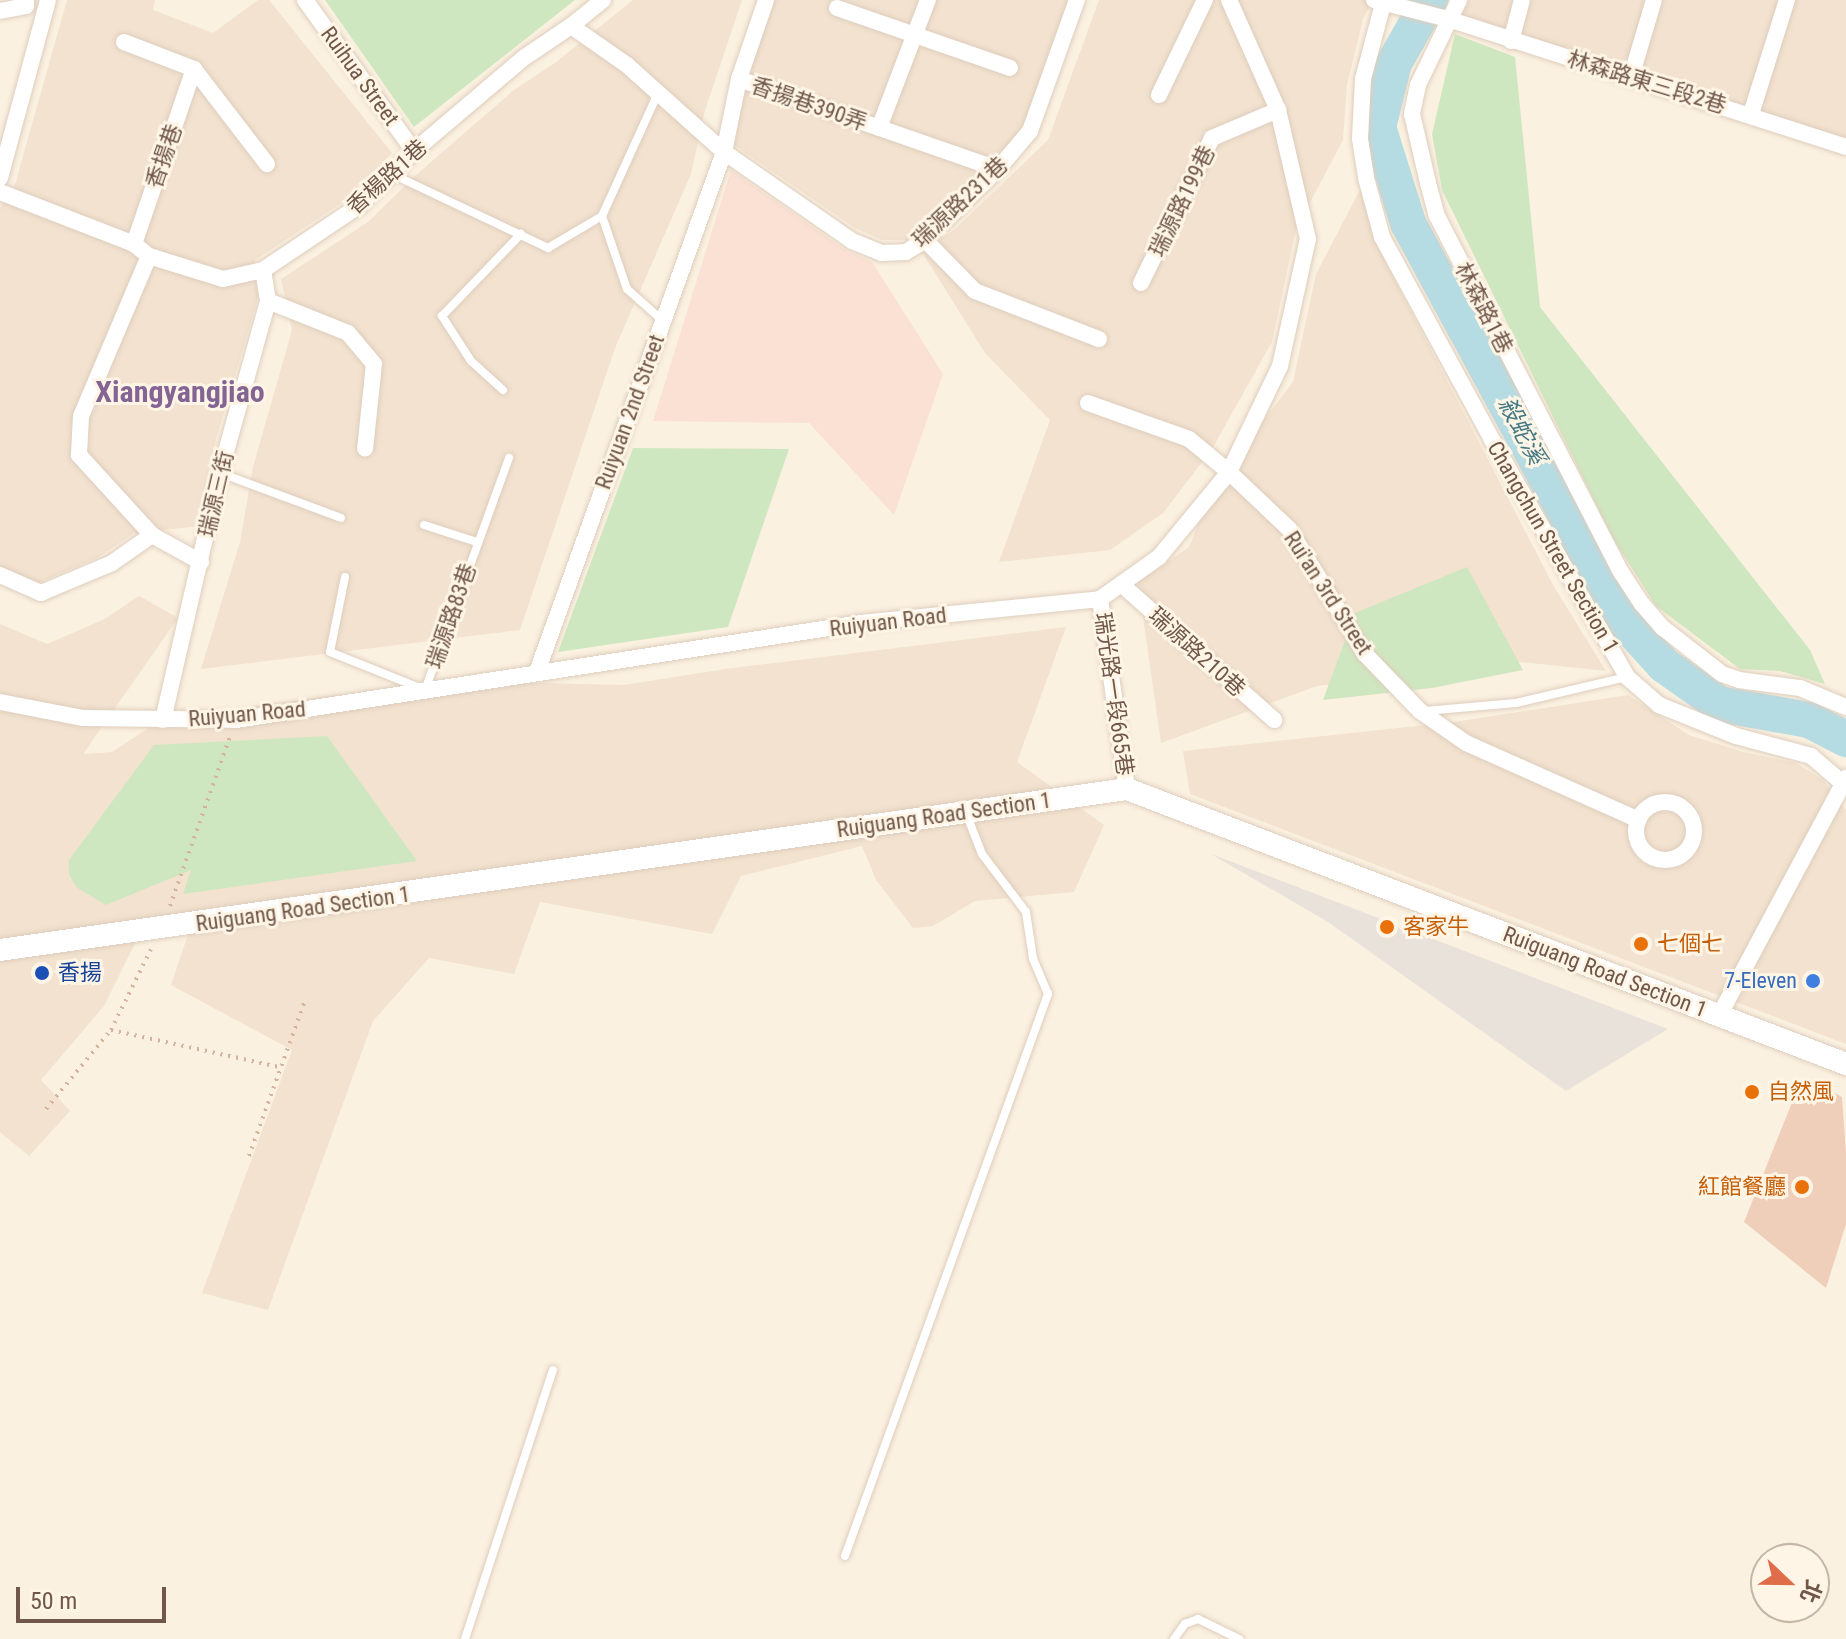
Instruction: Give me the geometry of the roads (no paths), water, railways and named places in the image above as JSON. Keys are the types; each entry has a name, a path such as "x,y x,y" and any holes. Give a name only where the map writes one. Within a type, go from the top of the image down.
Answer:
{"street":[{"path":"0,11 26,6 26,0"},
{"path":"0,178 48,0"},
{"name":"Ruihua Street","path":"305,0 414,151"},
{"name":"香楊路1巷","path":"0,192 134,244 149,256 223,279 263,270 360,205 414,151 525,57 603,0"},
{"name":"Ruiyuan 2nd Street","path":"537,672 724,152 739,79 766,0"},
{"path":"879,128 928,0"},
{"name":"瑞源路231巷","path":"724,152 852,241 881,253 906,252 925,240 998,169 1030,131 1077,0"},
{"path":"1159,95 1205,0"},
{"name":"Ruiyuan Road","path":"0,702 83,718 236,720 861,623 1100,599 1159,557 1229,472 1280,366 1308,239 1278,110 1229,0"},
{"name":"林森路1巷","path":"1459,0 1418,85 1412,114 1437,216 1621,572 1663,628 1722,674 1739,680 1800,688 1846,707"},
{"path":"1511,41 1522,0"},
{"path":"1631,77 1654,0"},
{"path":"1751,114 1787,0"},
{"name":"林森路東三段2巷","path":"1380,1 1448,19 1846,147"},
{"name":"Changchun Street Section 1","path":"1380,1 1363,79 1360,139 1366,178 1382,237 1492,440 1627,677 1659,705 1736,736 1811,756 1845,782"},
{"path":"837,8 1010,68"},
{"path":"571,26 659,91 724,152"},
{"path":"124,42 194,69 267,164"},
{"name":"香揚巷","path":"134,244 194,69"},
{"name":"香揚巷390弄","path":"739,79 998,169"},
{"name":"瑞源路199巷","path":"1141,283 1212,138 1278,110"},
{"path":"925,240 975,291 1099,339"},
{"path":"149,256 81,416 79,455 152,535 201,562"},
{"name":"瑞源三街","path":"163,720 220,473 268,301 263,270"},
{"path":"268,301 348,333 374,364 365,449"},
{"name":"Rui'an 3rd Street","path":"1088,403 1189,439 1229,472 1289,529 1351,635 1420,711 1466,743 1639,820"},
{"path":"0,575 41,593 112,563 152,535"},
{"name":"瑞源路210巷","path":"1121,584 1274,720"},
{"name":"瑞光路一段665巷","path":"1100,599 1127,789"},
{"path":"1719,1016 1845,782"},
{"name":"Ruiguang Road Section 1","path":"0,950 161,930 1127,789 1846,1064"}],"lane":[{"path":"391,174 548,248 602,216 659,91"},
{"path":"602,216 627,289 662,320"},
{"path":"503,390 471,361 442,316 521,234"},
{"name":"瑞源路83巷","path":"425,690 509,458"},
{"path":"220,473 341,518"},
{"path":"424,525 477,542"},
{"path":"345,577 330,652 425,690"},
{"path":"1420,711 1516,703 1627,677"},
{"path":"845,1556 1048,994 1033,958 1026,912 982,854 966,812"},
{"path":"465,1639 553,1370"},
{"path":"1174,1639 1185,1624 1198,1619 1239,1639"}],"waterway":[{"name":"殺蛇溪","path":"1430,0 1394,63 1378,127 1408,223 1623,620 1664,665 1719,704 1809,720 1846,739"}],"place":[{"name":"客家牛","path":"1387,927"},
{"name":"七個七","path":"1641,944"},
{"name":"香揚","path":"42,973"},
{"name":"7-Eleven","path":"1813,981"},
{"name":"自然風","path":"1752,1092"},
{"name":"紅館餐廳","path":"1802,1187"}],"district":[{"name":"Xiangyangjiao","path":"180,392"}]}
